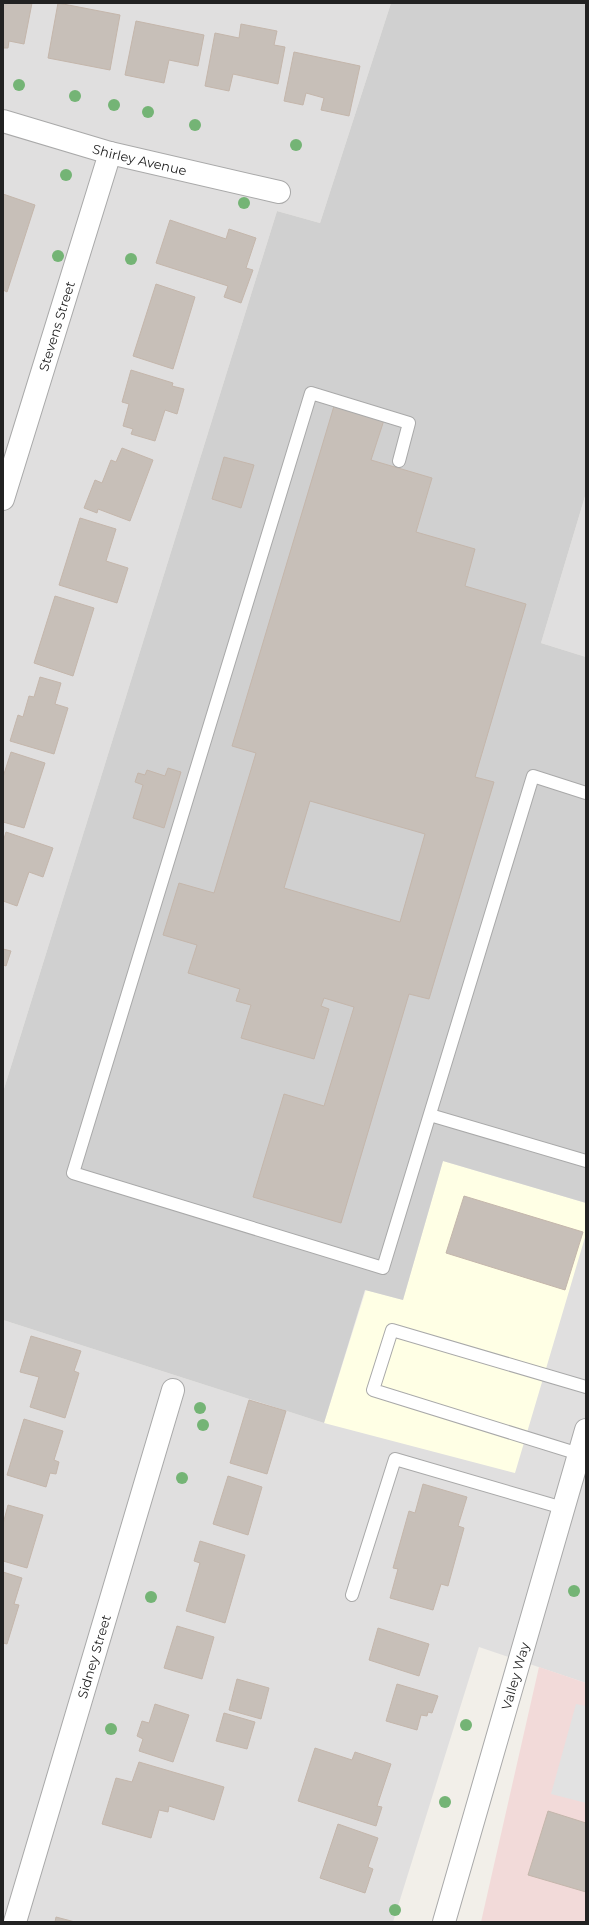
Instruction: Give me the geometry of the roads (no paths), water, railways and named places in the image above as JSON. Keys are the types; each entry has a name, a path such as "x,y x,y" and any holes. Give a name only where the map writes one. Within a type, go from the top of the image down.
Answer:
{"street":[{"name":"Shirley Avenue","path":"3,121 110,153 279,192"},
{"name":"Stevens Street","path":"3,499 110,153"},
{"name":"Sidney Street","path":"15,1922 172,1390"},
{"name":"Valley Way","path":"444,1922 586,1430"}],"lane":[{"path":"399,462 409,423 311,393 73,1173 383,1268 533,776 586,793"},
{"path":"430,1115 586,1161"},
{"path":"579,1454 373,1390 392,1330 586,1387"},
{"path":"352,1595 395,1459 563,1508"}]}
